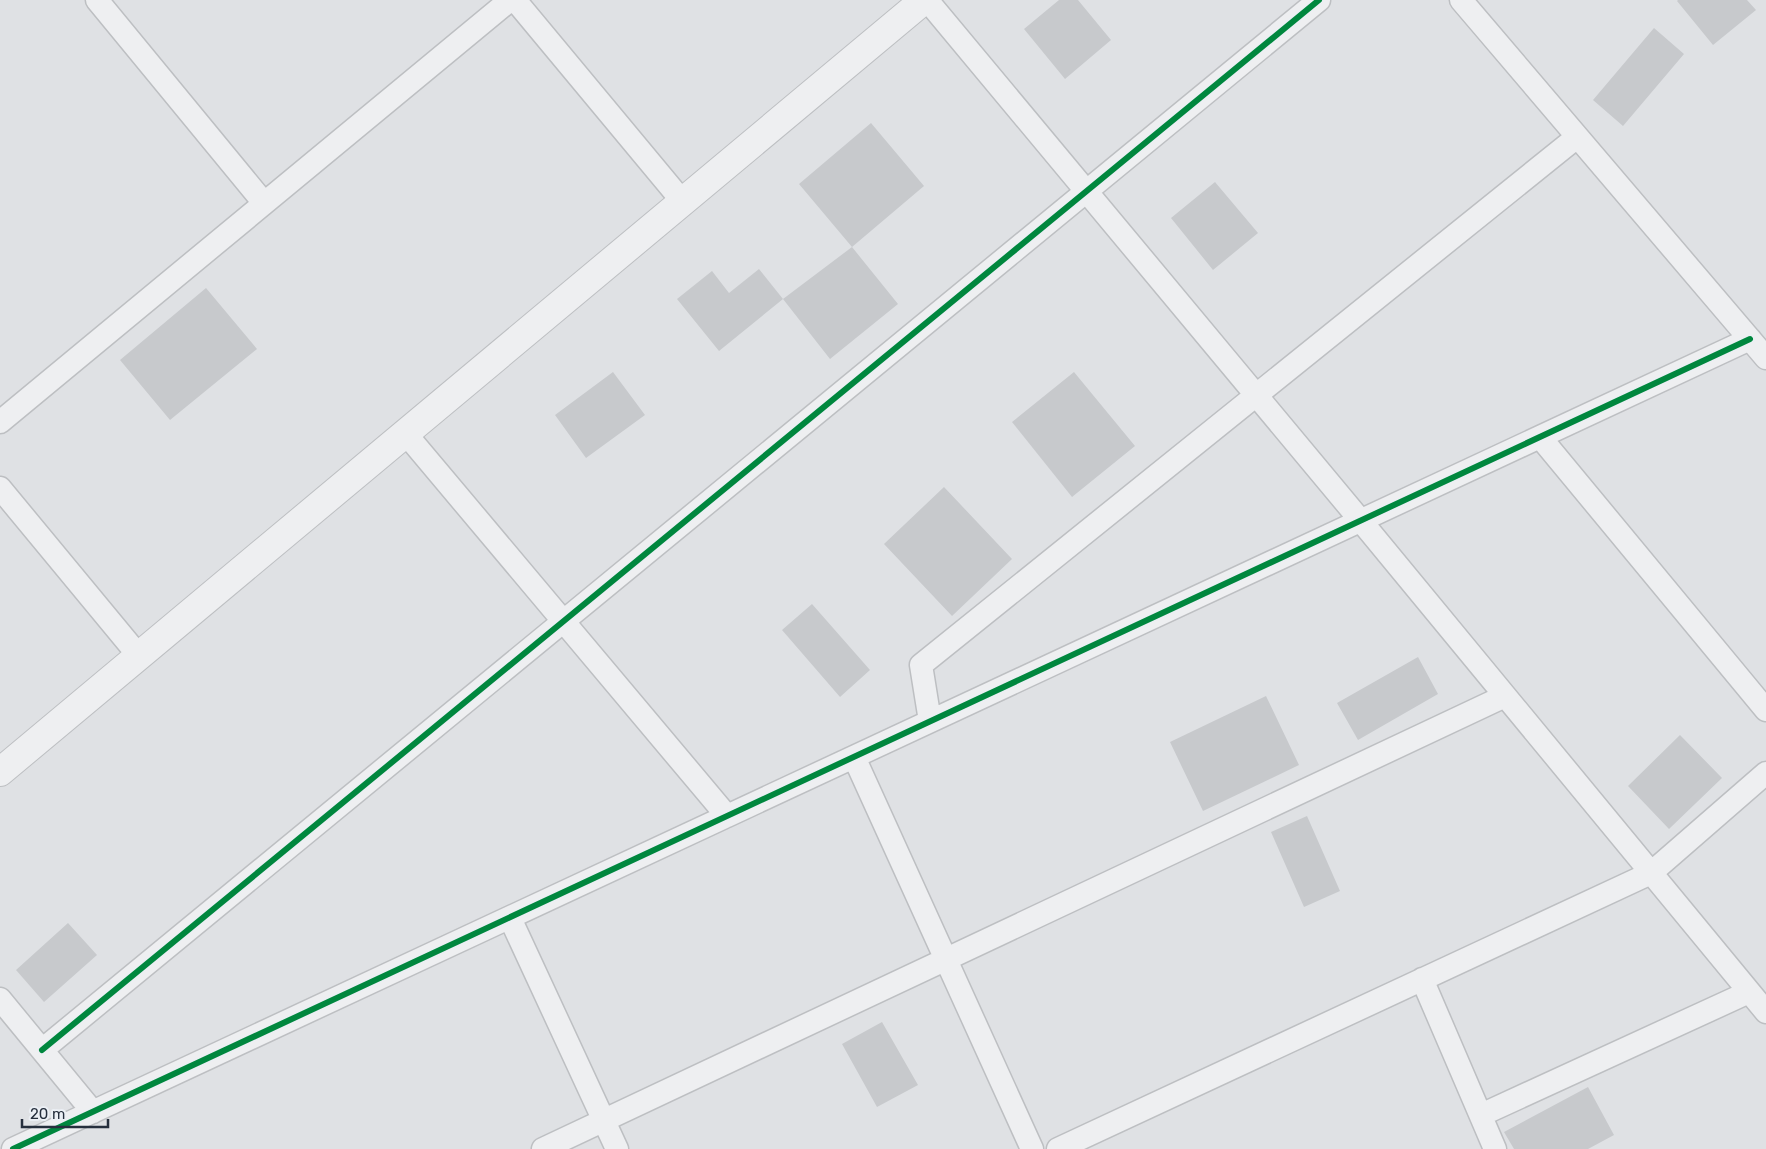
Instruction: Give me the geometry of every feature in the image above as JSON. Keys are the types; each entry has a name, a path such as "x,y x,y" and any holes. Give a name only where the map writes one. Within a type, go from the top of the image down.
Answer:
{"street":[{"path":"97,0 264,203"},
{"path":"0,422 510,0"},
{"path":"515,0 683,202"},
{"path":"0,772 925,0 1361,520 1766,1012"},
{"path":"42,1050 1319,0"},
{"path":"1461,0 1766,358"},
{"path":"930,721 921,665 1577,137"},
{"path":"13,1149 44,1142 93,1112 1750,339"},
{"path":"406,434 726,816"},
{"path":"1540,437 1766,710"},
{"path":"0,488 139,656"},
{"path":"543,1149 1505,696"},
{"path":"854,757 1032,1149"},
{"path":"1058,1149 1651,873 1766,773"},
{"path":"510,918 617,1149"},
{"path":"1422,979 1496,1149"},
{"path":"1481,1115 1749,992"},
{"path":"0,999 93,1112"}],"building":[{"path":"1059,0 1078,0 1111,40 1065,79 1024,29"},
{"path":"1678,0 1747,0 1756,10 1713,45"},
{"path":"1654,28 1684,54 1623,126 1593,100"},
{"path":"871,123 924,186 852,247 799,184"},
{"path":"1215,182 1258,233 1213,270 1171,218"},
{"path":"852,247 898,304 830,359 783,299"},
{"path":"759,269 783,299 719,351 677,299 712,271 729,293"},
{"path":"206,288 257,349 170,420 120,360"},
{"path":"613,372 645,415 586,458 555,415"},
{"path":"1074,372 1135,446 1072,497 1012,422"},
{"path":"944,487 1012,559 952,616 884,544"},
{"path":"812,604 870,670 840,697 782,630"},
{"path":"1418,657 1438,694 1358,740 1337,703"},
{"path":"1266,696 1299,765 1203,811 1170,742"},
{"path":"1680,735 1722,778 1669,829 1628,786"},
{"path":"1307,816 1340,891 1304,907 1271,832"},
{"path":"68,923 97,955 44,1002 16,970"},
{"path":"882,1022 918,1085 877,1107 842,1044"},
{"path":"1588,1087 1614,1135 1588,1149 1514,1149 1504,1132"}],"cycle path":[{"path":"42,1050 1319,0"},
{"path":"13,1149 1750,339"}]}
